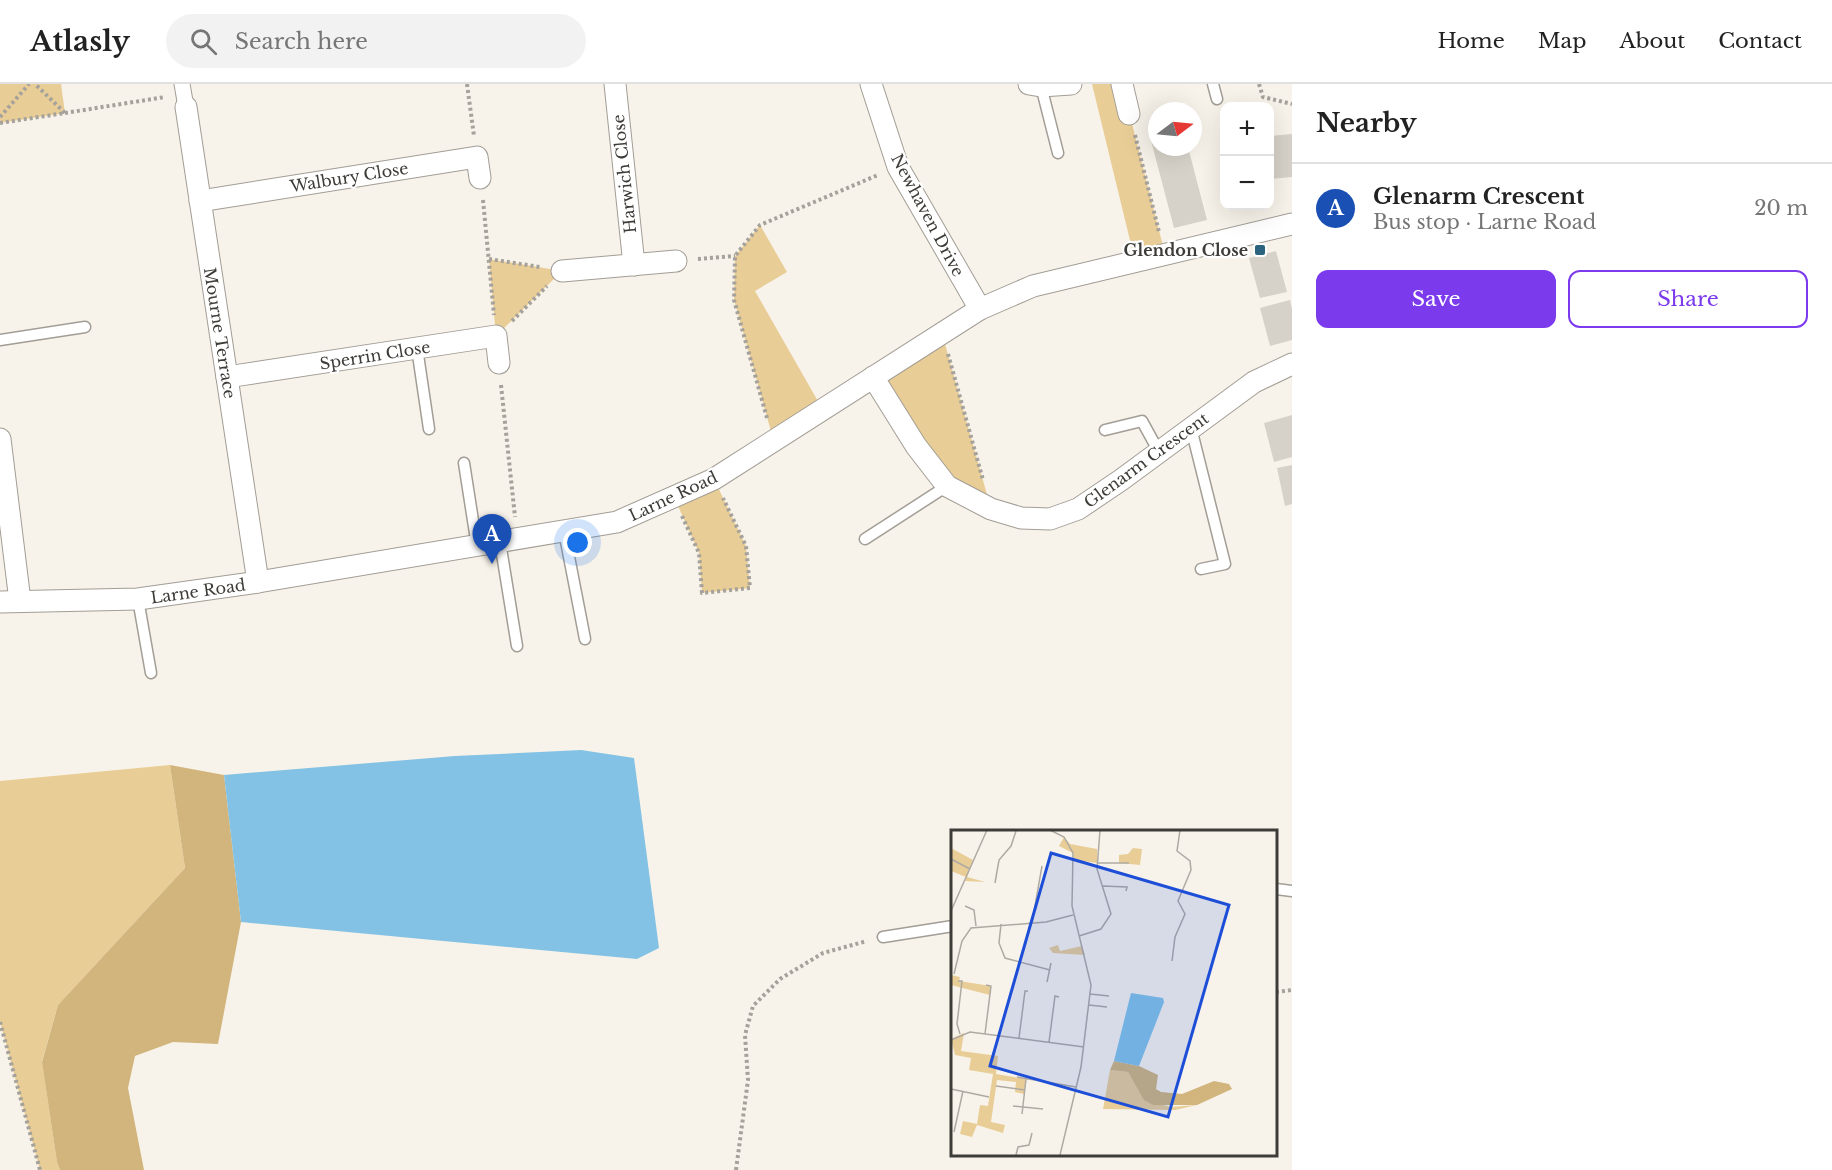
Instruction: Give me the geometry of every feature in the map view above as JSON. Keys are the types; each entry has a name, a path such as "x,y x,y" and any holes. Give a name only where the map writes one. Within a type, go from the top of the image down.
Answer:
{"street":[{"name":"Harwich Close","path":"615,84 634,265"},
{"path":"1035,85 1071,84"},
{"path":"1122,84 1130,114"},
{"name":"Newhaven Drive","path":"877,86 898,167 980,309"},
{"name":"Mourne Terrace","path":"184,95 258,582"},
{"path":"477,157 480,178"},
{"name":"Walbury Close","path":"200,201 477,157"},
{"name":"Larne Road","path":"10,602 138,599 258,582 617,522 714,479 980,309 1033,286 1292,224"},
{"path":"562,271 676,261"},
{"path":"496,336 499,363"},
{"name":"Sperrin Close","path":"227,377 496,336"},
{"name":"Glenarm Crescent","path":"873,378 916,446 947,486 992,509 1021,518 1050,519 1078,509 1254,382 1292,364"},
{"path":"0,439 10,602"}],"lane":[{"path":"1214,84 1217,99"},
{"path":"1035,85 1058,153"},
{"path":"0,339 85,327"},
{"path":"417,348 429,429"},
{"path":"1106,430 1142,421 1159,452"},
{"path":"1191,428 1225,564 1201,569"},
{"path":"464,463 477,546"},
{"path":"865,539 947,486"},
{"path":"564,531 585,639"},
{"path":"509,540 517,646"},
{"path":"138,599 151,673"},
{"path":"1277,889 1292,891"},
{"path":"883,937 951,926"}],"path":[{"path":"0,117 29,84"},
{"path":"35,84 65,112"},
{"path":"467,84 477,157"},
{"path":"1259,84 1263,97 1292,104"},
{"path":"0,123 184,95"},
{"path":"1130,114 1165,254"},
{"path":"774,442 734,300 735,256 760,225 898,167"},
{"path":"480,178 496,336"},
{"path":"676,261 735,256"},
{"path":"489,259 562,271"},
{"path":"496,336 562,271"},
{"path":"942,333 992,509"},
{"path":"499,363 509,540"},
{"path":"674,497 699,553 702,593 750,588 746,546 714,479"},
{"path":"736,1170 748,1080 745,1035 753,1006 780,979 824,953 883,937"},
{"path":"1277,992 1292,990"},
{"path":"0,1022 40,1170"}],"shaded area":[{"path":"0,84 61,84 65,113 0,123"},
{"path":"1092,84 1122,84 1165,254 1135,261"},
{"path":"760,225 787,272 755,291 823,410 774,442 734,300 735,256"},
{"path":"489,259 562,271 496,336"},
{"path":"942,333 991,509 947,486 873,378"},
{"path":"714,479 746,546 750,588 702,593 699,553 674,497"},
{"path":"170,765 185,868 58,1005 42,1061 60,1170 40,1170 0,1022 0,781"},
{"path":"170,765 224,775 241,922 218,1044 173,1042 135,1056 128,1088 144,1170 60,1170 42,1062 58,1005 185,868"}],"water":[{"path":"581,750 634,758 659,948 637,959 241,922 224,775 455,756"}],"building":[{"path":"1292,134 1292,177 1274,179 1274,136"},
{"path":"1155,156 1190,156 1207,220 1174,228"},
{"path":"1276,251 1287,292 1260,298 1249,258"},
{"path":"1290,300 1292,340 1270,346 1260,308"},
{"path":"1292,415 1292,457 1274,462 1264,423"},
{"path":"1292,465 1292,504 1285,506 1277,468"}],"place":[{"name":"Glendon Close","path":"1260,250"},
{"name":"Glenarm Crescent","path":"492,564"}]}
